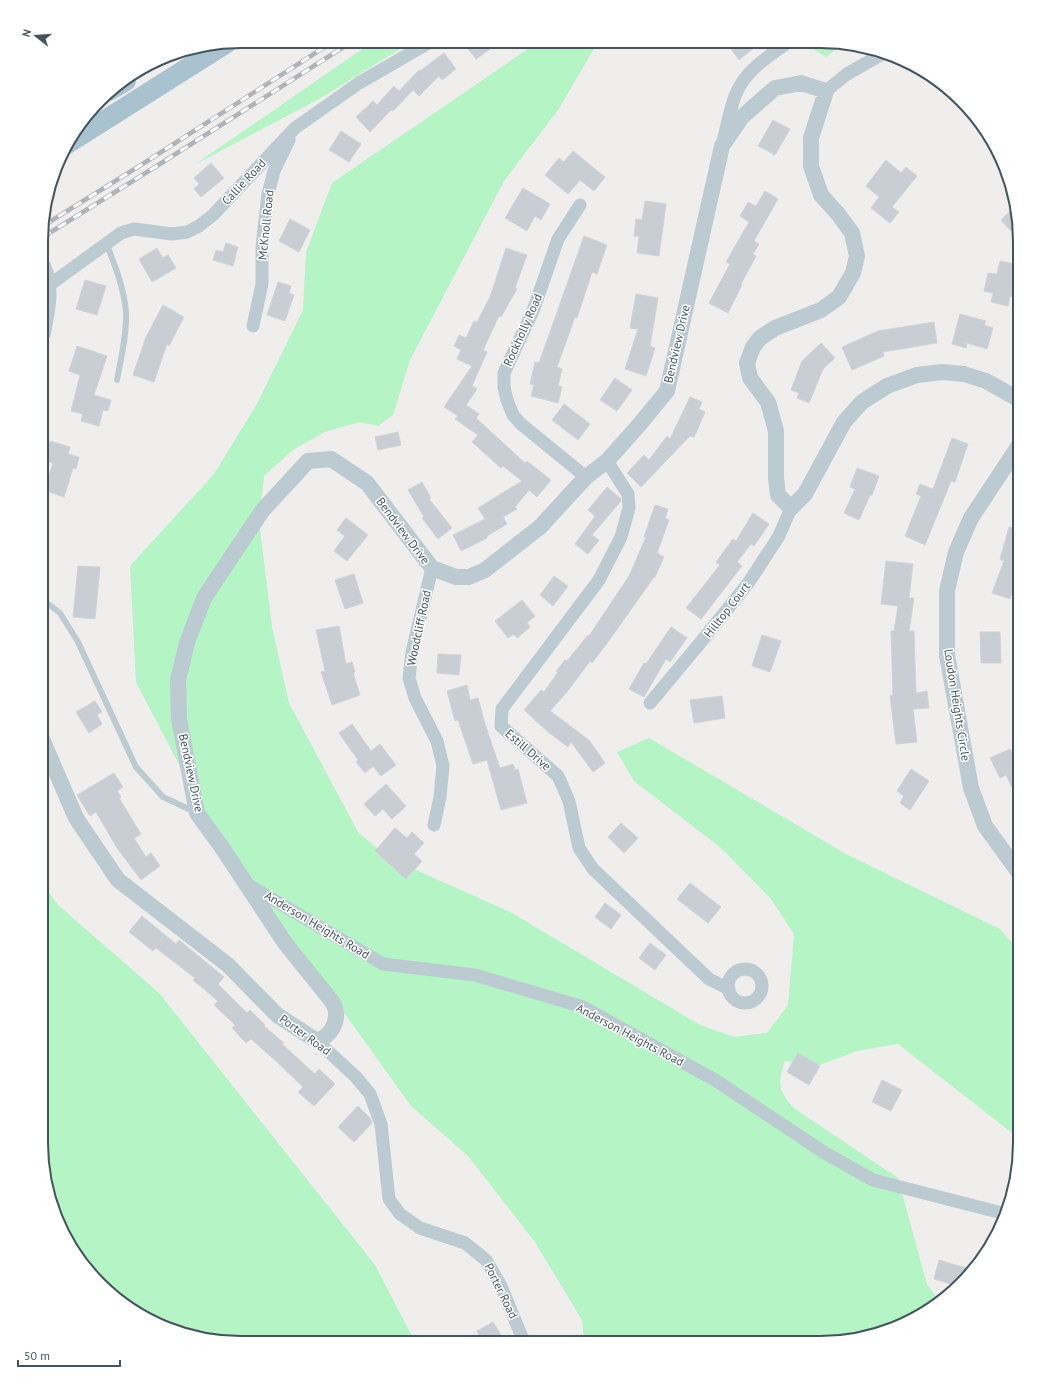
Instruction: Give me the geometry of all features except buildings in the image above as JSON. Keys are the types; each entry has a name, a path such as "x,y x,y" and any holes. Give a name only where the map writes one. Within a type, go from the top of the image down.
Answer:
{"main road":[{"path":"80,136 216,50"}],"street":[{"name":"Callie Road","path":"48,286 121,233 134,229 172,234 187,232 199,226 213,215 295,128 359,83 420,48"},
{"path":"722,146 735,95 743,81 760,62 780,48"},
{"path":"877,57 847,74 826,91 811,138 811,166 822,195 852,233 857,256 853,273 839,297 821,310 775,328 760,338 753,347 746,363 750,378 768,402 776,431 776,478 778,495 791,508 805,494 844,422 862,402 887,386 917,375 942,372 964,374 986,381 1013,396"},
{"name":"Bendview Drive","path":"317,1041 325,1038 331,1032 335,1022 335,1007 285,943 221,846 197,813 179,719 178,680 187,643 204,598 262,511 308,461 331,459 367,483 432,568 456,577 469,577 485,570 540,527 586,477 607,461 667,391 722,146 742,117 775,88 801,82 826,91"},
{"name":"McKnoll Road","path":"254,326 262,284 262,247 268,194 274,171 295,128"},
{"name":"Rockholly Road","path":"580,206 558,239 533,311 504,373 504,387 513,415 521,424 586,477"},
{"path":"48,286 48,308"},
{"name":"Loudon Heights Circle","path":"1013,455 971,518 956,552 947,591 947,655 971,788 985,826 1013,864"},
{"name":"Estill Drive","path":"607,461 628,494 629,508 621,537 599,580 502,709 501,726 558,776 569,801 579,848 593,869 709,979 729,988"},
{"name":"Hilltop Court","path":"650,703 749,582 779,536 791,508"},
{"name":"Woodcliff Road","path":"432,568 412,652 409,678 415,698 437,741 443,766 440,797 434,825"},
{"name":"Porter Road","path":"48,753 76,818 118,880 228,965 277,1015 317,1041 356,1077 370,1094 381,1124 389,1199 400,1214 420,1228 466,1242 486,1260 501,1286 522,1336"},
{"name":"Anderson Heights Road","path":"244,882 383,964 475,975 583,1007 714,1080 825,1154 873,1180 1000,1212"}],"lane":[{"path":"106,243 123,292 126,313 117,380"},
{"path":"48,604 60,613 78,642 136,767 163,797 197,813"}],"green space":[{"path":"364,48 402,48 321,98 194,165"},
{"path":"529,48 594,48 558,110 504,181 410,360 393,415 378,426 360,422 325,432 293,450 264,476 259,522 272,627 289,703 358,832 387,857 512,913 700,1025 734,1037 767,1033 788,1005 794,934 771,899 721,848 634,781 617,752 649,738 846,854 1000,929 1013,944 1013,1134 898,1044 857,1051 820,1065 785,1061 781,1076 780,1082 782,1092 795,1109 898,1178 927,1285 936,1296 905,1316 882,1326 833,1336 583,1336 582,1320 535,1242 468,1156 411,1106 213,830 136,682 130,566 214,474 257,404 303,310 306,252 332,183"},
{"path":"811,48 837,49 826,57"},
{"path":"48,891 58,905 159,993 375,1265 412,1336 228,1336 203,1332 179,1326 144,1310 114,1288 96,1270 74,1240 63,1217 58,1205 52,1181 48,1156"}],"railway":[{"path":"49,222 323,48"},
{"path":"48,234 342,48"}]}
